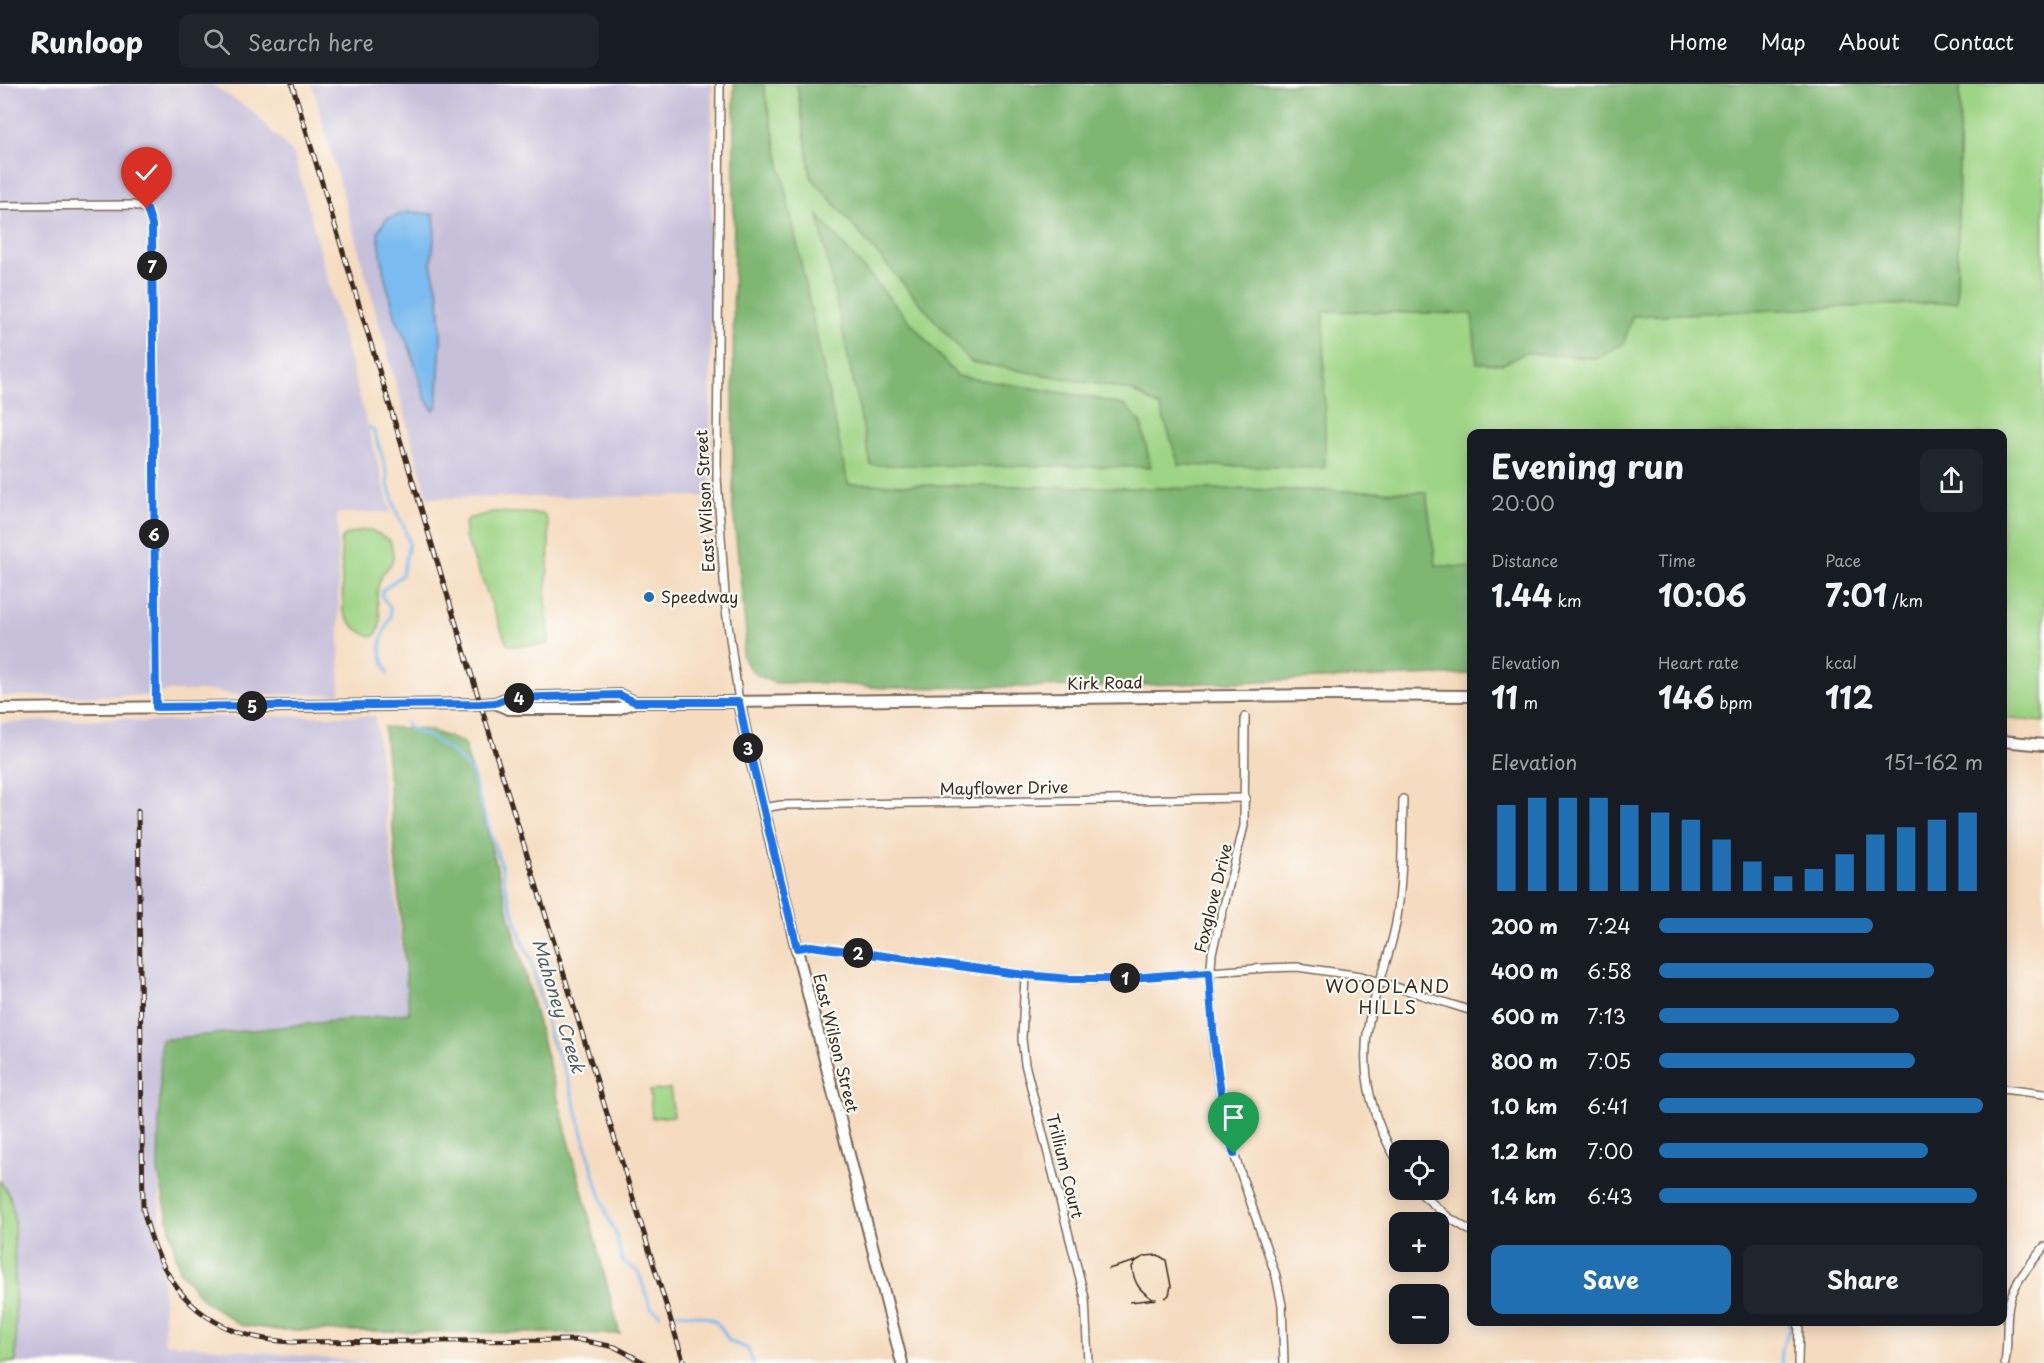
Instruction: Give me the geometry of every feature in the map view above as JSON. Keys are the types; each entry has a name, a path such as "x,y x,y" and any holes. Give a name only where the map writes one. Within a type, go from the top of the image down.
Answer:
{"street":[{"name":"East Wilson Street","path":"720,84 717,477 726,610 739,702 797,948 902,1363"},
{"path":"0,206 134,205 147,209 152,225 156,707"},
{"name":"Kirk Road","path":"0,709 495,703 508,709 617,709 635,702 1320,695 1467,696"},
{"name":"Foxglove Drive","path":"1245,717 1244,826 1209,972 1214,1052 1223,1111 1234,1154 1276,1276 1282,1305 1284,1363"},
{"path":"2007,741 2044,745"},
{"name":"Mayflower Drive","path":"763,808 781,805 1245,798"},
{"path":"1389,1147 1377,1122 1371,1100 1366,1072 1367,1032 1398,909 1403,799"},
{"path":"797,948 811,946 1025,975 1094,980 1296,967 1340,972 1467,1009"},
{"name":"Trillium Court","path":"1025,975 1022,1039 1025,1064 1085,1298 1088,1363"},
{"path":"2007,1090 2044,1094"},
{"path":"1429,1200 1448,1217 1467,1229"},
{"path":"2005,1363 2008,1309 2011,1298 2023,1274 2044,1247"},
{"path":"1798,1363 1799,1326"}],"shaded area":[{"path":"0,84 211,84 254,112 294,155 391,512 337,513 340,694 233,695 213,691 169,691 142,696 0,696"},
{"path":"312,84 712,84 710,496 428,498"},
{"path":"375,716 409,1013 161,1041 158,1171 165,1343 375,1363 0,1363 0,723 125,718 144,722 205,717"}],"green space":[{"path":"734,84 763,84 848,484 1426,492 1436,565 1467,568 1467,674 1115,686 883,688 828,683 774,683 755,674 742,654 746,633 733,509"},
{"path":"763,84 797,84 811,177 971,362 1131,390 1160,407 1180,465 1325,467 1323,311 1473,314 1477,363 1503,364 1525,353 1597,358 1624,343 1632,316 1957,302 1960,84 2044,84 2044,722 2007,718 2007,429 1467,429 1467,568 1436,566 1426,492 847,484","holes":["819,217 957,376 1094,398 1126,406 871,465"]},
{"path":"797,84 1960,84 1957,302 1632,316 1624,343 1597,358 1525,353 1503,364 1477,363 1472,314 1324,311 1325,468 1179,465 1160,407 1131,390 971,362 811,177"},
{"path":"818,216 957,376 1094,398 1126,406 1141,423 1151,467 871,465"},
{"path":"493,512 544,514 547,520 549,541 546,597 549,644 513,646 507,644 465,536 465,524 468,519"},
{"path":"371,530 390,540 393,554 393,559 379,583 377,599 380,626 373,637 355,627 343,611 341,540 346,535"},
{"path":"384,727 429,730 464,743 620,1334 279,1330 240,1325 202,1299 179,1270 158,1171 161,1040 409,1013"},
{"path":"670,1089 674,1116 652,1118 650,1091"},
{"path":"0,1181 10,1196 14,1216 16,1362 0,1363"}],"water":[{"path":"409,212 434,214 435,232 431,265 439,295 441,338 437,407 433,410 425,398 410,349 396,318 384,275 378,232 386,219"}],"waterway":[{"name":"Mahoney Creek","path":"369,427 374,431 387,472 388,485 409,544 402,575 382,591 382,597 390,610 381,649 388,673"},
{"name":"Mahoney Creek","path":"406,723 410,729 430,737 455,754 473,774 523,944 530,957 551,1040 567,1076 597,1185 616,1234 622,1261 638,1271 651,1308 660,1314"},
{"name":"Mahoney Creek","path":"677,1313 702,1316 714,1321 729,1341 748,1349 753,1363"},
{"path":"1782,1363 1781,1353 1789,1326"}],"tram line":[{"path":"1108,1269 1145,1256 1158,1255 1166,1260 1171,1286 1169,1295 1165,1298"},
{"path":"1136,1261 1132,1267 1136,1283 1154,1300"},
{"path":"1130,1302 1156,1299"}],"railway":[{"path":"292,84 684,1363"},
{"path":"138,811 143,1209 151,1238 162,1263 175,1285 192,1304 211,1319 234,1330 260,1338 291,1342 580,1340 615,1347 645,1363"}],"place":[{"name":"Speedway","path":"649,597"}],"district":[{"name":"WOODLAND HILLS","path":"1388,997"}],"route":[{"path":"147,209 152,225 156,707 480,704 495,703 508,698 620,695 635,702 739,702 797,948 811,946 1025,975 1071,979 1118,979 1209,972 1216,1072 1234,1154"}]}
